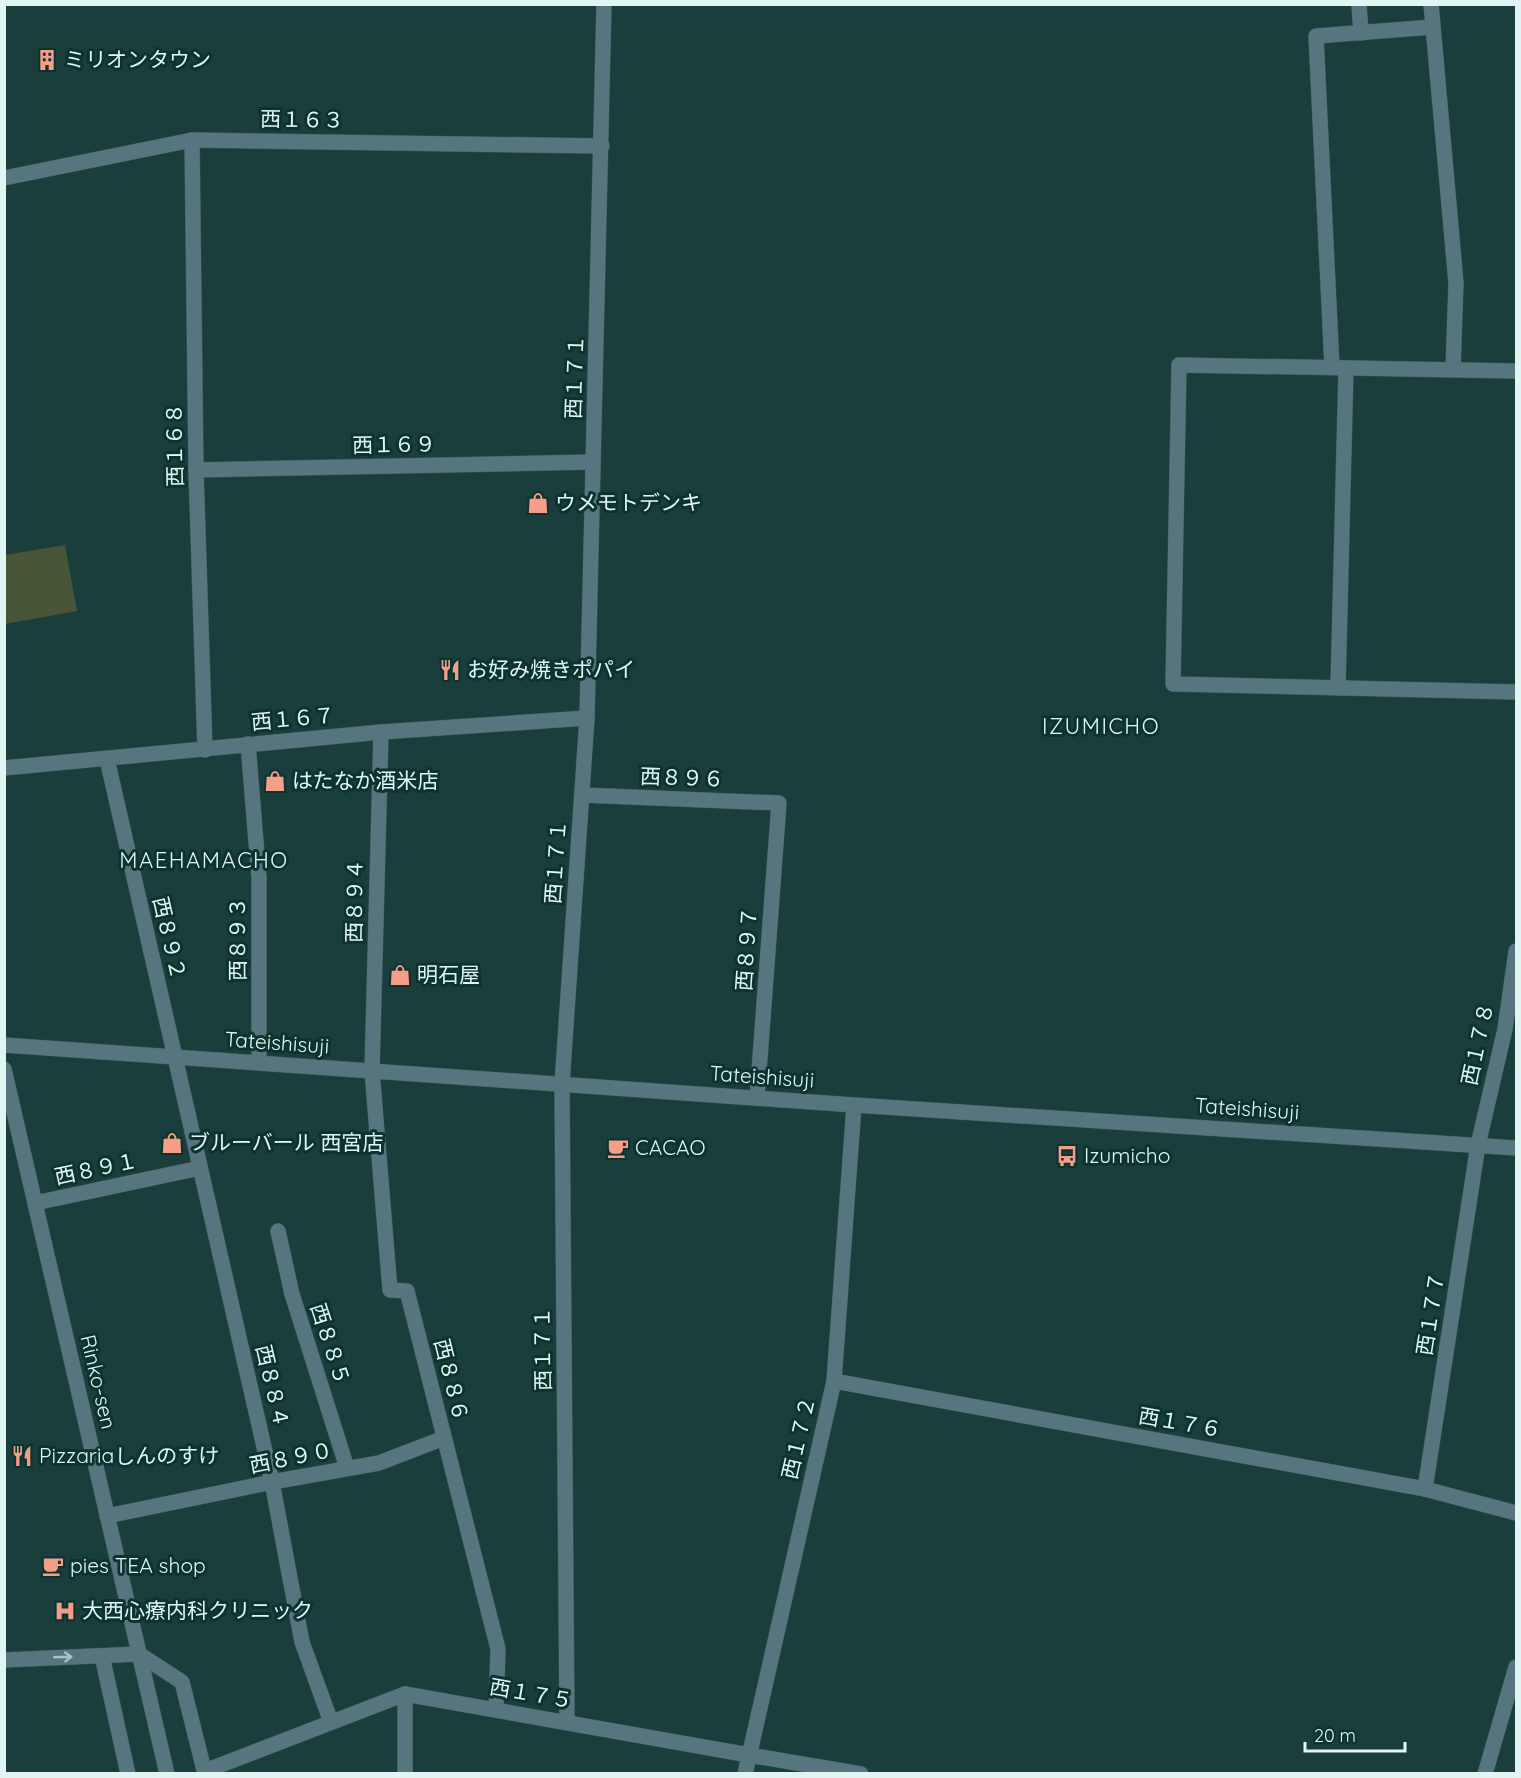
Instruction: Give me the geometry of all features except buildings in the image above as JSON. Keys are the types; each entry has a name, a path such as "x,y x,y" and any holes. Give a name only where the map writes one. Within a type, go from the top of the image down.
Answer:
{"street":[{"name":"西１７１","path":"567,1722 562,1084 587,718 604,4"},
{"path":"1359,4 1361,33"},
{"path":"1431,4 1456,283 1453,370"},
{"path":"1338,688 1339,368 1316,36 1432,27"},
{"name":"西１６３","path":"4,178 192,140 602,147"},
{"name":"西１６８","path":"192,140 196,470 205,750"},
{"path":"1516,371 1179,365 1173,684 1516,692"},
{"name":"西１６９","path":"196,470 593,462"},
{"name":"西１６７","path":"4,768 381,732 587,718"},
{"name":"西８９４","path":"372,1071 381,732"},
{"name":"西８９３","path":"248,744 259,878 259,1063"},
{"name":"西８９２","path":"107,759 174,1057"},
{"name":"西８９６","path":"582,795 779,803"},
{"name":"西８９７","path":"756,1098 779,803"},
{"name":"西１７８","path":"1478,1145 1505,1029 1516,951"},
{"name":"Tateishisuji","path":"4,1045 854,1105 1516,1148"},
{"name":"西８８４","path":"174,1057 272,1482 302,1642 331,1722"},
{"name":"Rinko-sen","path":"4,1069 167,1773"},
{"name":"西８８６","path":"372,1071 390,1290 407,1291 498,1649 496,1710"},
{"name":"西１７２","path":"745,1773 834,1381 854,1105"},
{"name":"西１７７","path":"1425,1489 1478,1145"},
{"name":"西８９１","path":"35,1203 200,1168"},
{"name":"西８８５","path":"278,1231 292,1294 347,1468"},
{"name":"西１７６","path":"834,1381 1425,1489 1516,1513"},
{"name":"西８９０","path":"107,1516 272,1482 379,1463 444,1438"},
{"path":"4,1660 139,1654 182,1682 205,1772 405,1694 405,1773"},
{"path":"102,1656 128,1773"},
{"path":"1485,1773 1516,1667"},
{"name":"西１７５","path":"405,1694 861,1773"}],"green space":[{"path":"65,545 77,611 5,624 5,555"}],"place":[{"name":"ミリオンタウン","path":"47,60"},
{"name":"ウメモトデンキ","path":"538,503"},
{"name":"お好み焼きポパイ","path":"450,670"},
{"name":"はたなか酒米店","path":"275,781"},
{"name":"明石屋","path":"400,975"},
{"name":"ブルーバール 西宮店","path":"172,1143"},
{"name":"CACAO","path":"618,1148"},
{"name":"Izumicho","path":"1067,1156"},
{"name":"Pizzariaしんのすけ","path":"22,1456"},
{"name":"pies TEA shop","path":"53,1566"},
{"name":"大西心療内科クリニック","path":"65,1611"}],"district":[{"name":"IZUMICHO","path":"1101,726"},
{"name":"MAEHAMACHO","path":"204,860"}]}
